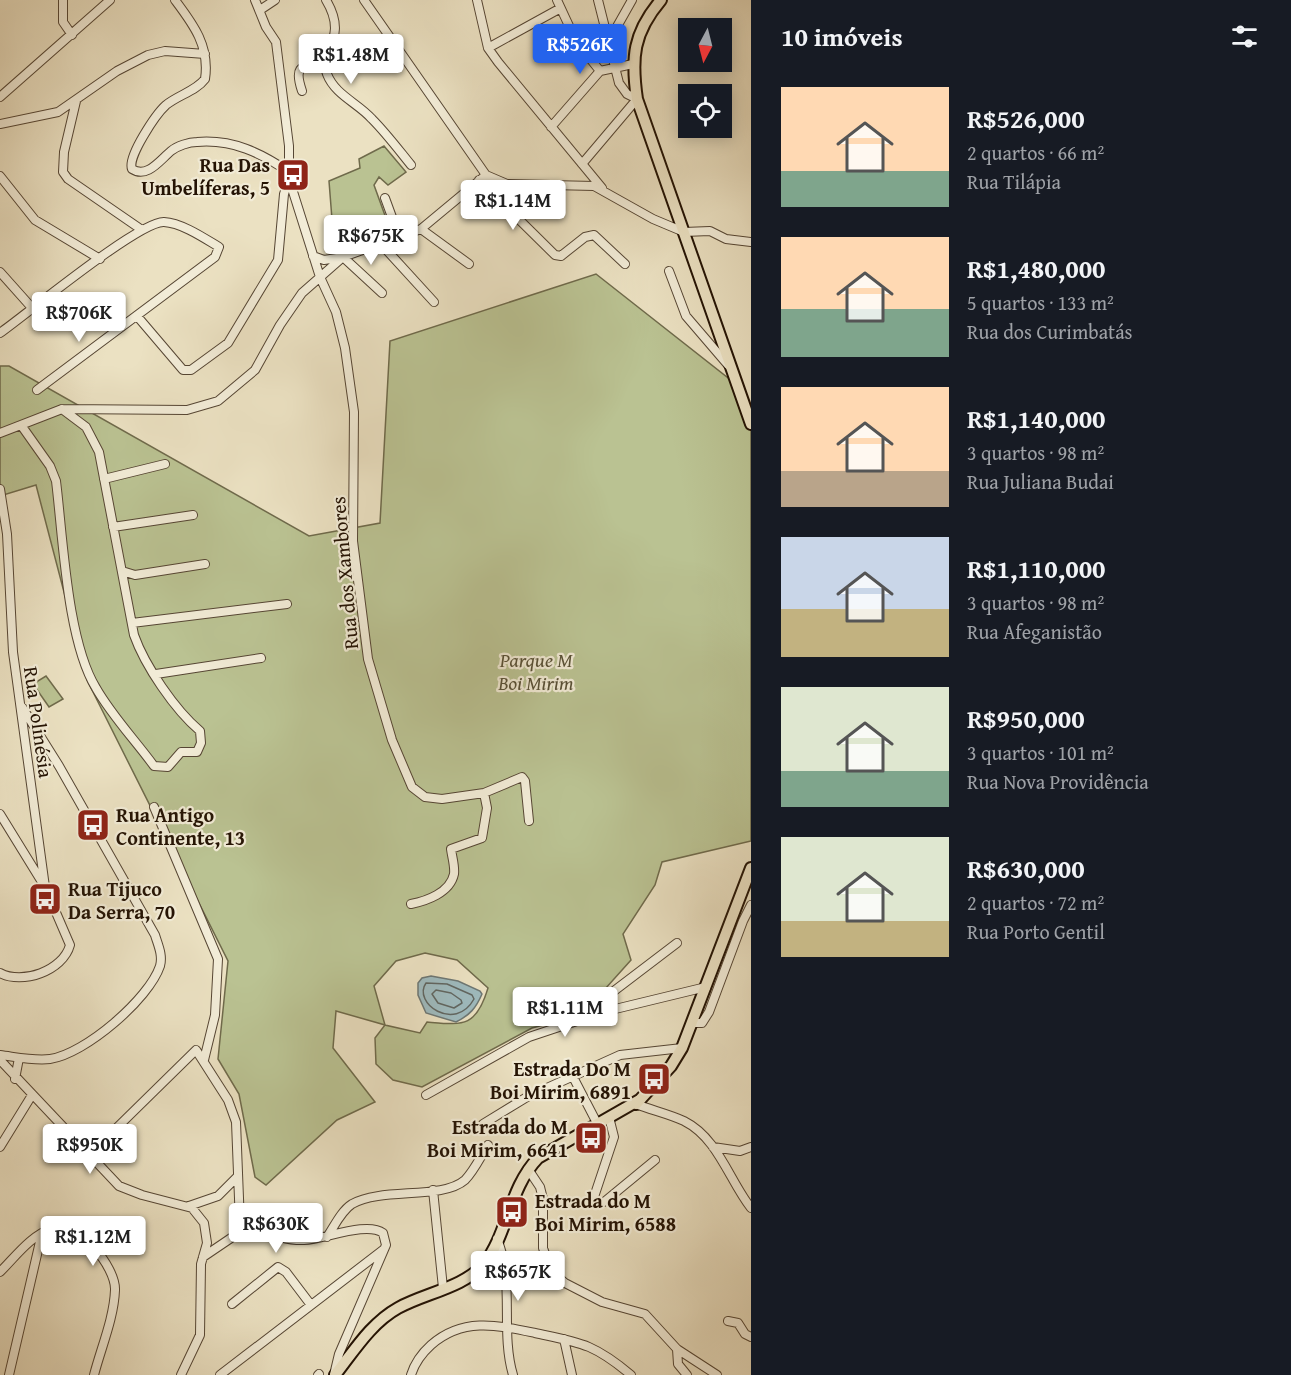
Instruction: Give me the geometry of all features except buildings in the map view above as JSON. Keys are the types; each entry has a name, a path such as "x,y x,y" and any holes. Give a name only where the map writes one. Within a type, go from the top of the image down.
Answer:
{"main road":[{"path":"661,0 641,32 634,50 633,64 637,99 751,424"},
{"path":"334,1375 380,1321 396,1309 463,1279 483,1265 528,1169 538,1158 561,1143 603,1123 638,1102 671,1066 682,1048 751,868"}],"street":[{"path":"63,0 63,22 72,35"},
{"path":"0,98 110,0"},
{"path":"175,0 196,28 205,54 205,79 164,107 133,154 130,165 132,169 140,173 147,171 171,151 198,141 253,149 289,176"},
{"path":"137,316 183,370 191,370 225,347 278,260 289,176 276,42 266,27 255,0"},
{"path":"260,10 275,0"},
{"path":"326,0 334,14 336,31 326,62 327,76 339,92 372,118 411,165"},
{"path":"364,0 486,175 507,184 575,183 604,190 653,219 684,232 710,231 726,239 751,242"},
{"path":"477,0 488,48 604,190"},
{"path":"582,164 637,99 622,88 613,67 610,39 598,0"},
{"path":"610,39 632,0"},
{"path":"488,48 558,4 576,41 600,71"},
{"path":"0,124 50,115 76,101 117,71 148,55 165,51 205,54"},
{"path":"302,91 297,76 301,68 326,62"},
{"path":"551,127 600,71 633,64"},
{"path":"76,101 64,152 63,172 68,179 142,230"},
{"path":"313,256 324,260 343,257 400,239 421,229 486,175"},
{"path":"0,176 35,220 100,259"},
{"name":"Rua dos Xambores","path":"289,176 320,277 336,312 345,348 354,412 352,530 368,659 398,756 412,787 425,797 442,799 484,793 522,777 525,781 529,821"},
{"path":"479,180 555,255 561,256 585,237 594,236 625,264"},
{"path":"385,198 400,239"},
{"path":"0,333 100,259 154,223 169,223 219,247 218,254 37,390"},
{"path":"421,229 469,264"},
{"path":"381,244 434,302"},
{"path":"0,433 62,409 187,410 218,401 255,370 302,293 343,257"},
{"path":"343,257 382,293"},
{"path":"669,271 686,316 732,369"},
{"path":"0,273 33,309"},
{"path":"21,424 50,466 56,481 71,609 87,669 96,688 154,766 168,767 181,752 197,752 201,743 200,731 185,719 139,649 99,452 86,427 62,409"},
{"path":"104,479 165,464"},
{"name":"Rua Polinésia","path":"0,489 8,534 13,652 22,707 22,734 45,887"},
{"path":"113,527 193,515"},
{"path":"122,571 135,575 205,564"},
{"path":"132,623 287,604"},
{"path":"156,675 261,658"},
{"path":"0,1055 51,1059 75,1051 132,1007 155,977 161,960 155,935 22,707"},
{"path":"22,734 40,735"},
{"path":"411,904 438,895 452,879 454,873 451,849 482,838 487,807 484,793"},
{"path":"154,807 218,959 215,1015 204,1060"},
{"path":"0,814 45,887 70,939 68,952 52,966 29,978 15,979 0,974"},
{"path":"692,1023 702,1023 709,1012 743,921 751,906"},
{"path":"607,1011 606,1001 610,994 677,943"},
{"path":"426,1095 519,1040 607,1011 706,987"},
{"path":"483,1124 527,1096 620,1054 682,1048"},
{"path":"89,1155 193,1050 199,1052 228,1100 236,1122 240,1224 237,1234 203,1257"},
{"path":"15,1079 19,1058"},
{"path":"0,1060 15,1079 108,1176 123,1188 196,1210 206,1229 207,1243 203,1257 200,1335 181,1375"},
{"path":"572,1075 614,1137 594,1197 596,1203 604,1202 655,1160"},
{"path":"0,1147 32,1095"},
{"path":"638,1102 685,1122 713,1147 736,1188 751,1208"},
{"path":"327,1237 347,1208 360,1201 377,1196 433,1190 462,1182 488,1145"},
{"path":"713,1147 740,1151 751,1147"},
{"path":"528,1169 540,1188 543,1199 543,1248 551,1271 565,1283 602,1302 645,1314 677,1349 717,1375"},
{"path":"188,1207 218,1196 237,1177"},
{"path":"433,1190 443,1288"},
{"path":"240,1224 300,1240 327,1237 355,1230 375,1229 386,1236 384,1249 339,1354 334,1375"},
{"path":"0,1272 42,1233 56,1227 68,1229 98,1252 112,1272 115,1292 94,1375"},
{"path":"9,1375 42,1233"},
{"path":"497,1239 504,1256 506,1327 513,1375"},
{"path":"220,1375 384,1249"},
{"path":"232,1304 278,1267 286,1272 311,1305"},
{"path":"728,1321 738,1323 745,1334 751,1337"},
{"path":"411,1375 417,1358 436,1341 453,1330 473,1324 506,1327 564,1339 596,1351 631,1375"},
{"path":"564,1339 572,1375"},
{"path":"677,1349 678,1364 687,1375"}],"green space":[{"path":"384,146 406,172 388,185 379,177 374,185 391,232 334,245 329,181 360,168 359,159"},
{"name":"Parque M Boi Mirim","path":"596,274 737,385 751,420 751,841 662,862 655,885 623,934 631,960 605,989 603,1009 532,1028 422,1087 393,1080 376,1064 375,1038 385,1025 336,1011 333,1048 375,1102 337,1120 266,1185 255,1177 239,1094 218,1059 228,961 87,680 36,485 0,496 0,366 9,366 309,536 380,523 390,341","holes":["425,953 457,960 488,988 473,1017 450,1024 427,1022 420,1033 385,1025 374,986 396,961"]},
{"path":"46,676 63,699 49,707 33,684"}],"water":[{"path":"431,976 458,981 482,994 472,1011 456,1022 426,1013 418,995 418,983 422,978"}],"place":[{"name":"Rua Das Umbelíferas, 5","path":"293,175"},
{"name":"Rua Antigo Continente, 13","path":"93,825"},
{"name":"Rua Tijuco Da Serra, 70","path":"45,899"},
{"name":"Estrada Do M Boi Mirim, 6891","path":"654,1079"},
{"name":"Estrada do M Boi Mirim, 6641","path":"591,1138"},
{"name":"Estrada do M Boi Mirim, 6588","path":"512,1212"}]}
